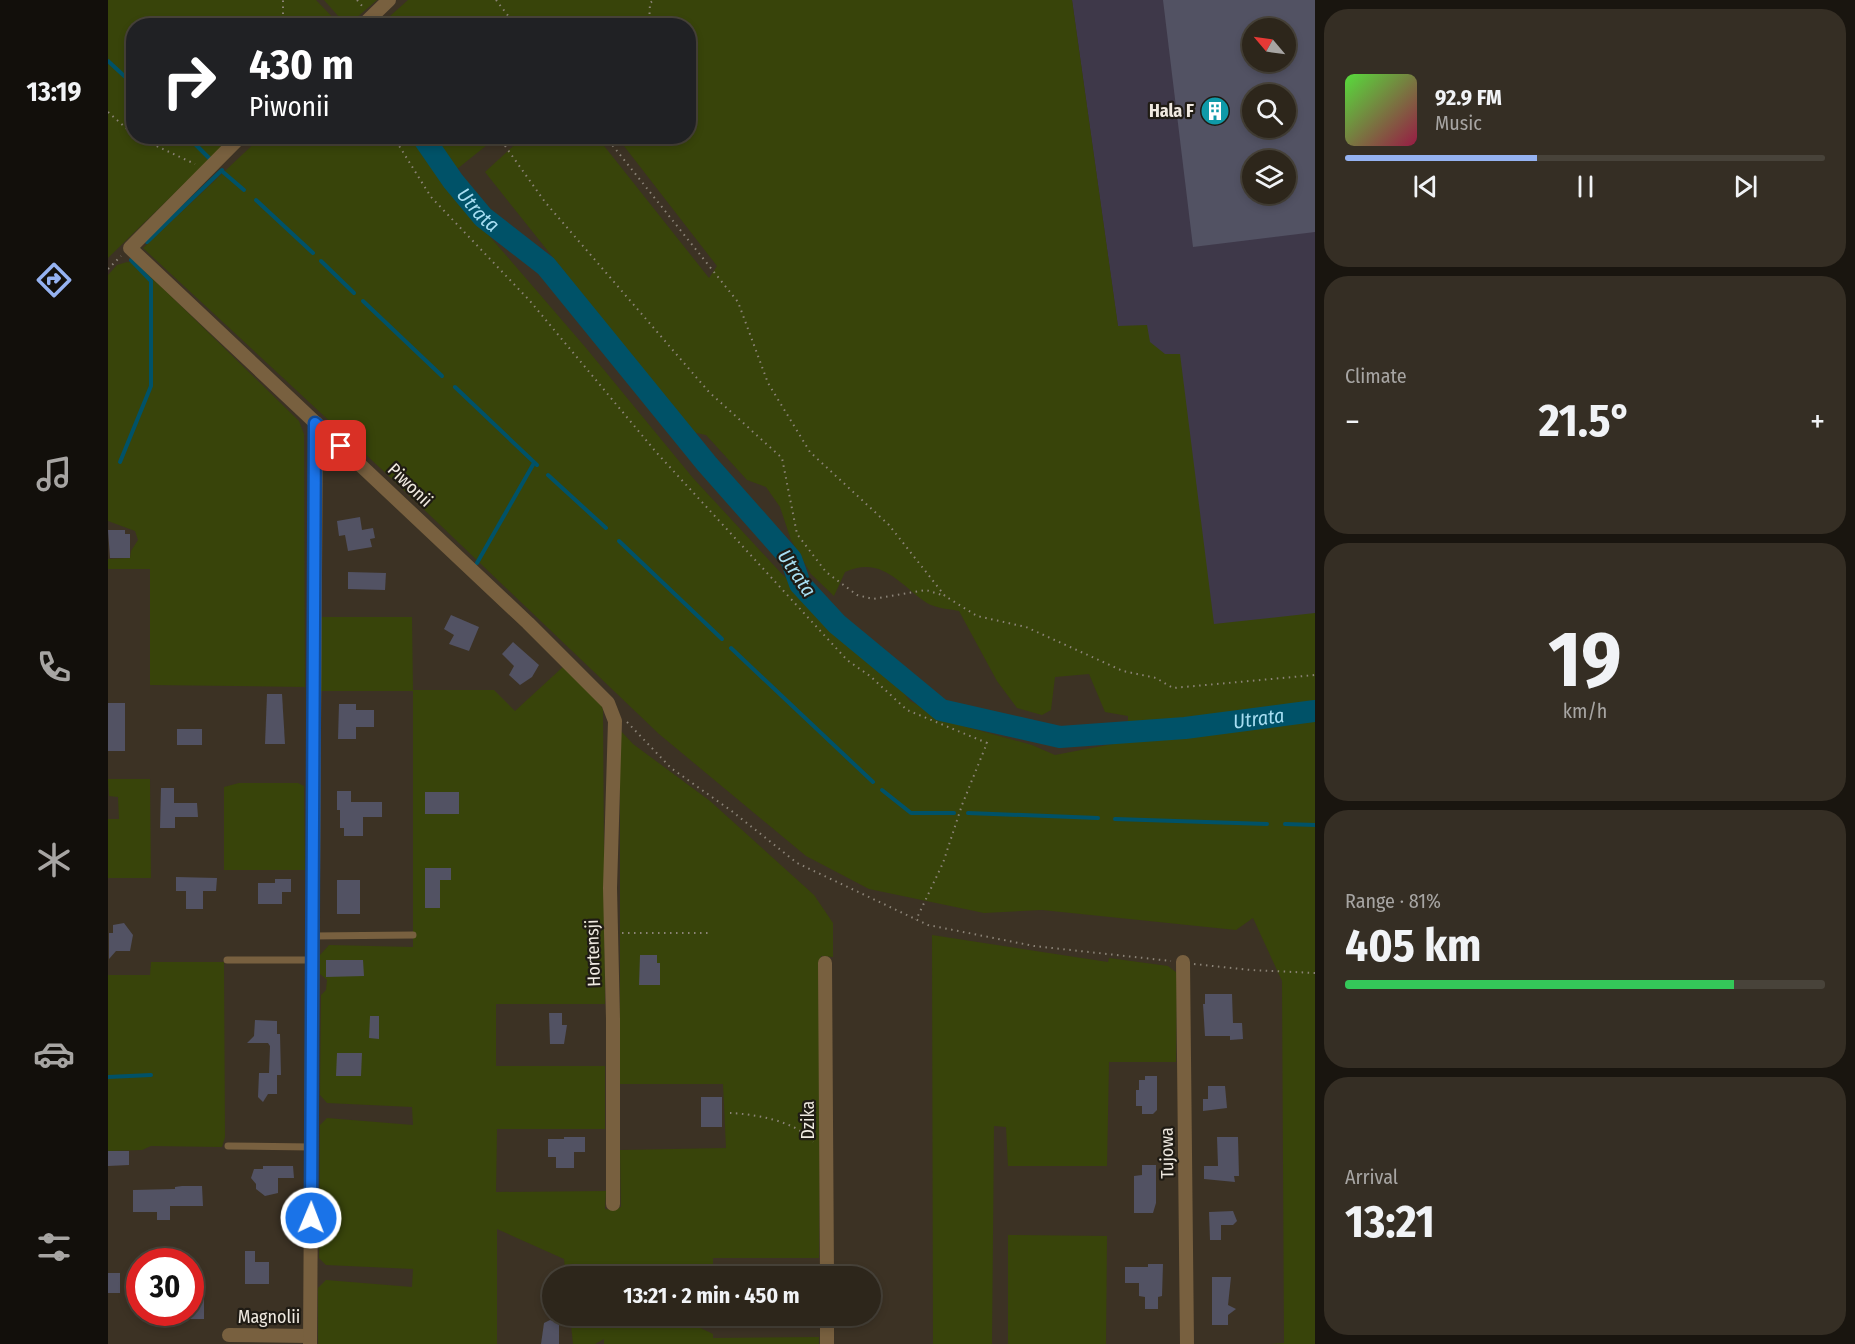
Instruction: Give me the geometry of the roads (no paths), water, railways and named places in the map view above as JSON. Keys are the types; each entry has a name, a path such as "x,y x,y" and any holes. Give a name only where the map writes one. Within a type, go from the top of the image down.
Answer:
{"street":[{"path":"370,18 389,0"},
{"name":"Piwonii","path":"233,144 130,248 520,615 608,703"},
{"name":"Magnolii","path":"229,1335 310,1340 315,423"},
{"name":"Hortensji","path":"608,703 615,721 616,733 610,933 613,1204"},
{"name":"Tujowa","path":"1183,962 1187,1344"},
{"name":"Dzika","path":"825,963 826,1266"},
{"path":"827,1326 827,1344"}],"lane":[{"path":"313,936 413,935"},
{"path":"227,960 311,960"},
{"path":"228,1146 312,1147"}],"waterway":[{"path":"108,61 126,78"},
{"path":"195,144 210,159"},
{"name":"Utrata","path":"428,144 453,181 483,217 546,266 707,464 791,559 800,584 837,624 941,710 1060,737 1185,728 1315,711"},
{"path":"147,242 222,170"},
{"path":"223,172 244,190"},
{"path":"256,200 313,253"},
{"path":"120,462 151,386 151,281 131,260"},
{"path":"321,261 354,293"},
{"path":"363,301 442,376"},
{"path":"455,387 537,465"},
{"path":"477,563 534,463"},
{"path":"548,475 606,528"},
{"path":"619,541 722,639"},
{"path":"731,648 873,782"},
{"path":"882,790 911,813 954,813"},
{"path":"968,813 1098,818"},
{"path":"1115,819 1267,824"},
{"path":"1285,824 1315,825"},
{"path":"108,1077 151,1075"}],"place":[{"name":"Hala F","path":"1215,111"}]}
